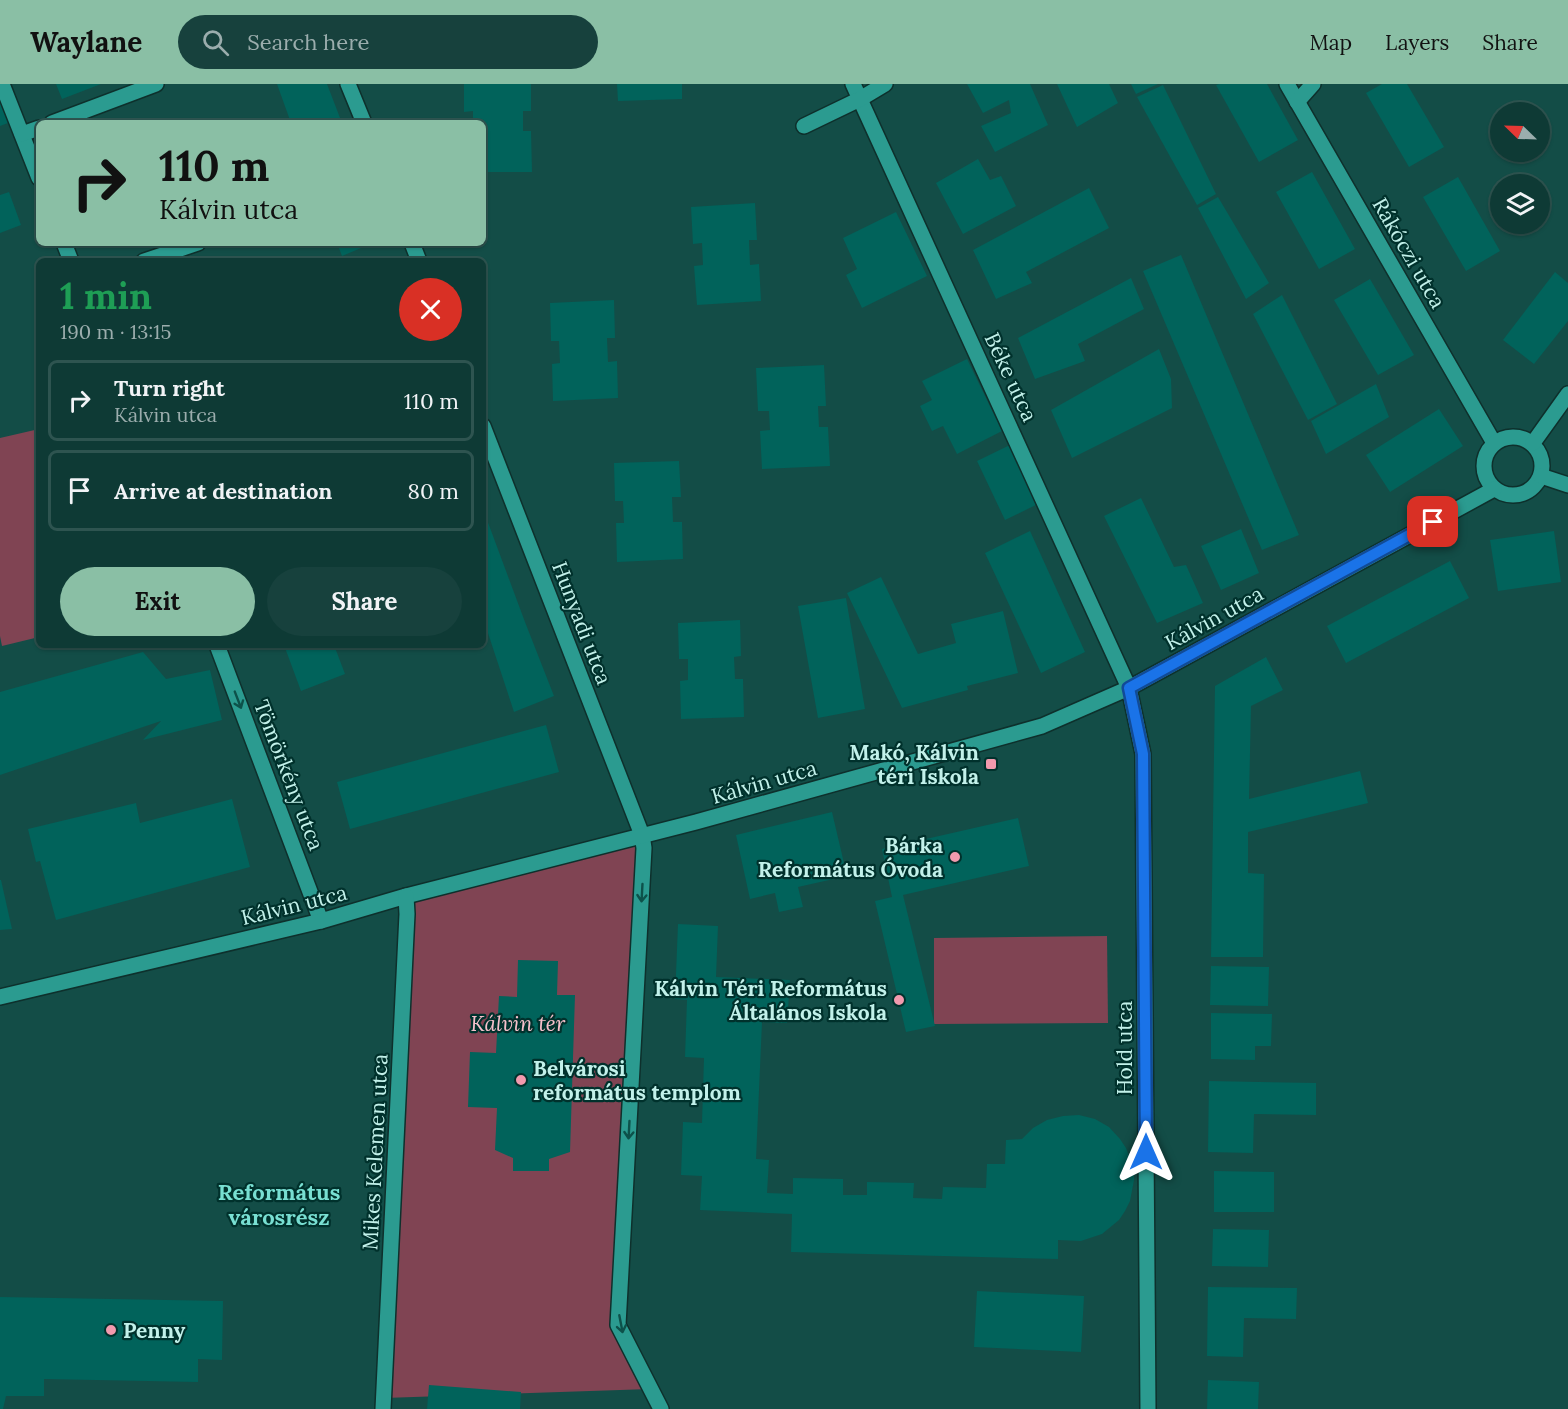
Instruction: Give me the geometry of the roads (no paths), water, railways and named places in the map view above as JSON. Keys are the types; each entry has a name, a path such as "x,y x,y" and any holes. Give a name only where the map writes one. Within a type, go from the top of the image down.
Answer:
{"street":[{"path":"2,84 36,170"},
{"path":"60,120 156,84"},
{"path":"348,84 363,120"},
{"name":"Béke utca","path":"853,84 1129,688"},
{"path":"804,126 860,99 885,84"},
{"name":"Rákóczi utca","path":"1287,84 1494,443"},
{"path":"1297,102 1313,84"},
{"path":"22,134 36,129"},
{"path":"153,258 189,246"},
{"path":"1533,443 1568,394"},
{"name":"Hunyadi utca","path":"486,434 642,835"},
{"path":"1514,436 1533,443 1542,458 1541,476 1530,491 1512,496 1494,489 1484,475 1484,457 1494,443 1514,436"},
{"path":"1541,476 1568,485"},
{"name":"Kálvin utca","path":"0,998 321,921 406,896 696,822 1041,726 1129,688 1494,489"},
{"name":"Tömörkény utca","path":"218,648 321,921"},
{"name":"Hold utca","path":"1129,688 1143,754 1148,1409"},
{"path":"642,835 644,848 618,1325 661,1409"},
{"name":"Mikes Kelemen utca","path":"383,1409 407,914 406,896"}],"place":[{"name":"Makó, Kálvin téri Iskola","path":"991,764"},
{"name":"Bárka Református Óvoda","path":"955,857"},
{"name":"Kálvin Téri Református Általános Iskola","path":"899,1000"},
{"name":"Belvárosi református templom","path":"521,1080"},
{"name":"Penny","path":"111,1330"}],"district":[{"name":"Református városrész","path":"279,1204"}],"park label":[{"name":"Kálvin tér","path":"518,1023"}]}
